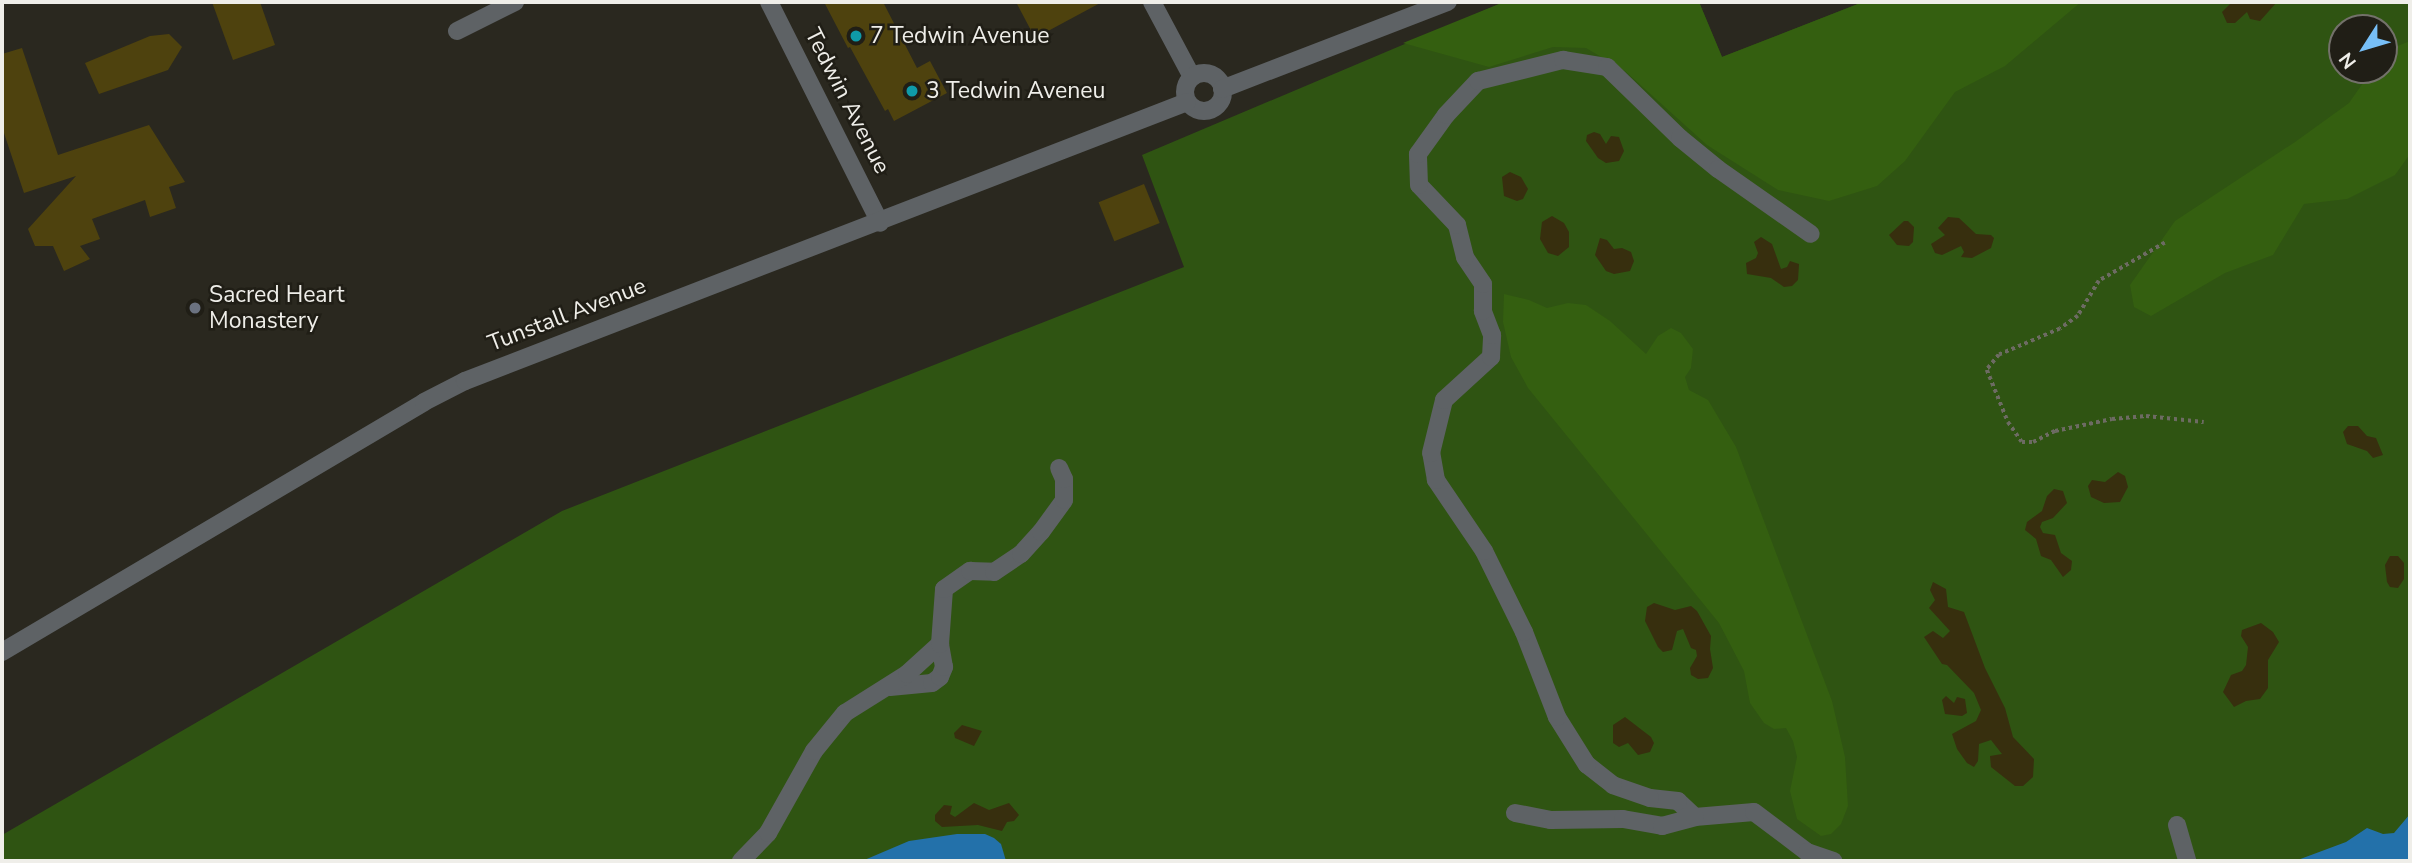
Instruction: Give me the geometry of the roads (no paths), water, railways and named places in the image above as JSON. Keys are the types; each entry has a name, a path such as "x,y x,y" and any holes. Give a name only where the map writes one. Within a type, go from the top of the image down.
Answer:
{"street":[{"path":"457,31 515,2"},
{"name":"Tedwin Avenue","path":"769,2 880,223"},
{"path":"1152,2 1192,77"},
{"path":"1222,89 1448,2"},
{"path":"1695,817 1678,801 1650,798 1614,785 1587,765 1557,717 1524,632 1484,551 1436,480 1431,453 1444,400 1491,357 1492,335 1483,311 1483,284 1465,257 1457,225 1419,185 1418,154 1446,115 1478,81 1563,60 1607,67 1681,138 1718,169 1811,234"},
{"path":"1210,75 1219,80 1222,89 1219,103 1213,109 1199,111 1187,102 1185,89 1192,77 1210,75"},
{"name":"Tunstall Avenue","path":"2,652 424,402 465,381 880,223 1187,102"},
{"path":"887,688 932,683 940,677 944,667 940,643 944,589 970,571 994,572 1021,554 1064,500 1064,479 1059,468"},
{"path":"741,861 768,833 814,751 845,713 887,688 940,643"},
{"path":"1515,814 1551,820 1623,818 1662,826 1695,817 1754,812 1807,852 1833,861"},
{"path":"2178,825 2187,861"}],"water":[{"path":"2410,814 2410,861 2295,861 2346,842 2367,828 2383,834 2394,833"},
{"path":"957,834 985,834 994,838 1001,844 1006,861 862,861 909,841"}],"place":[{"name":"7 Tedwin Avenue","path":"856,36"},
{"name":"3 Tedwin Aveneu","path":"912,91"},
{"name":"Sacred Heart Monastery","path":"195,308"}]}
